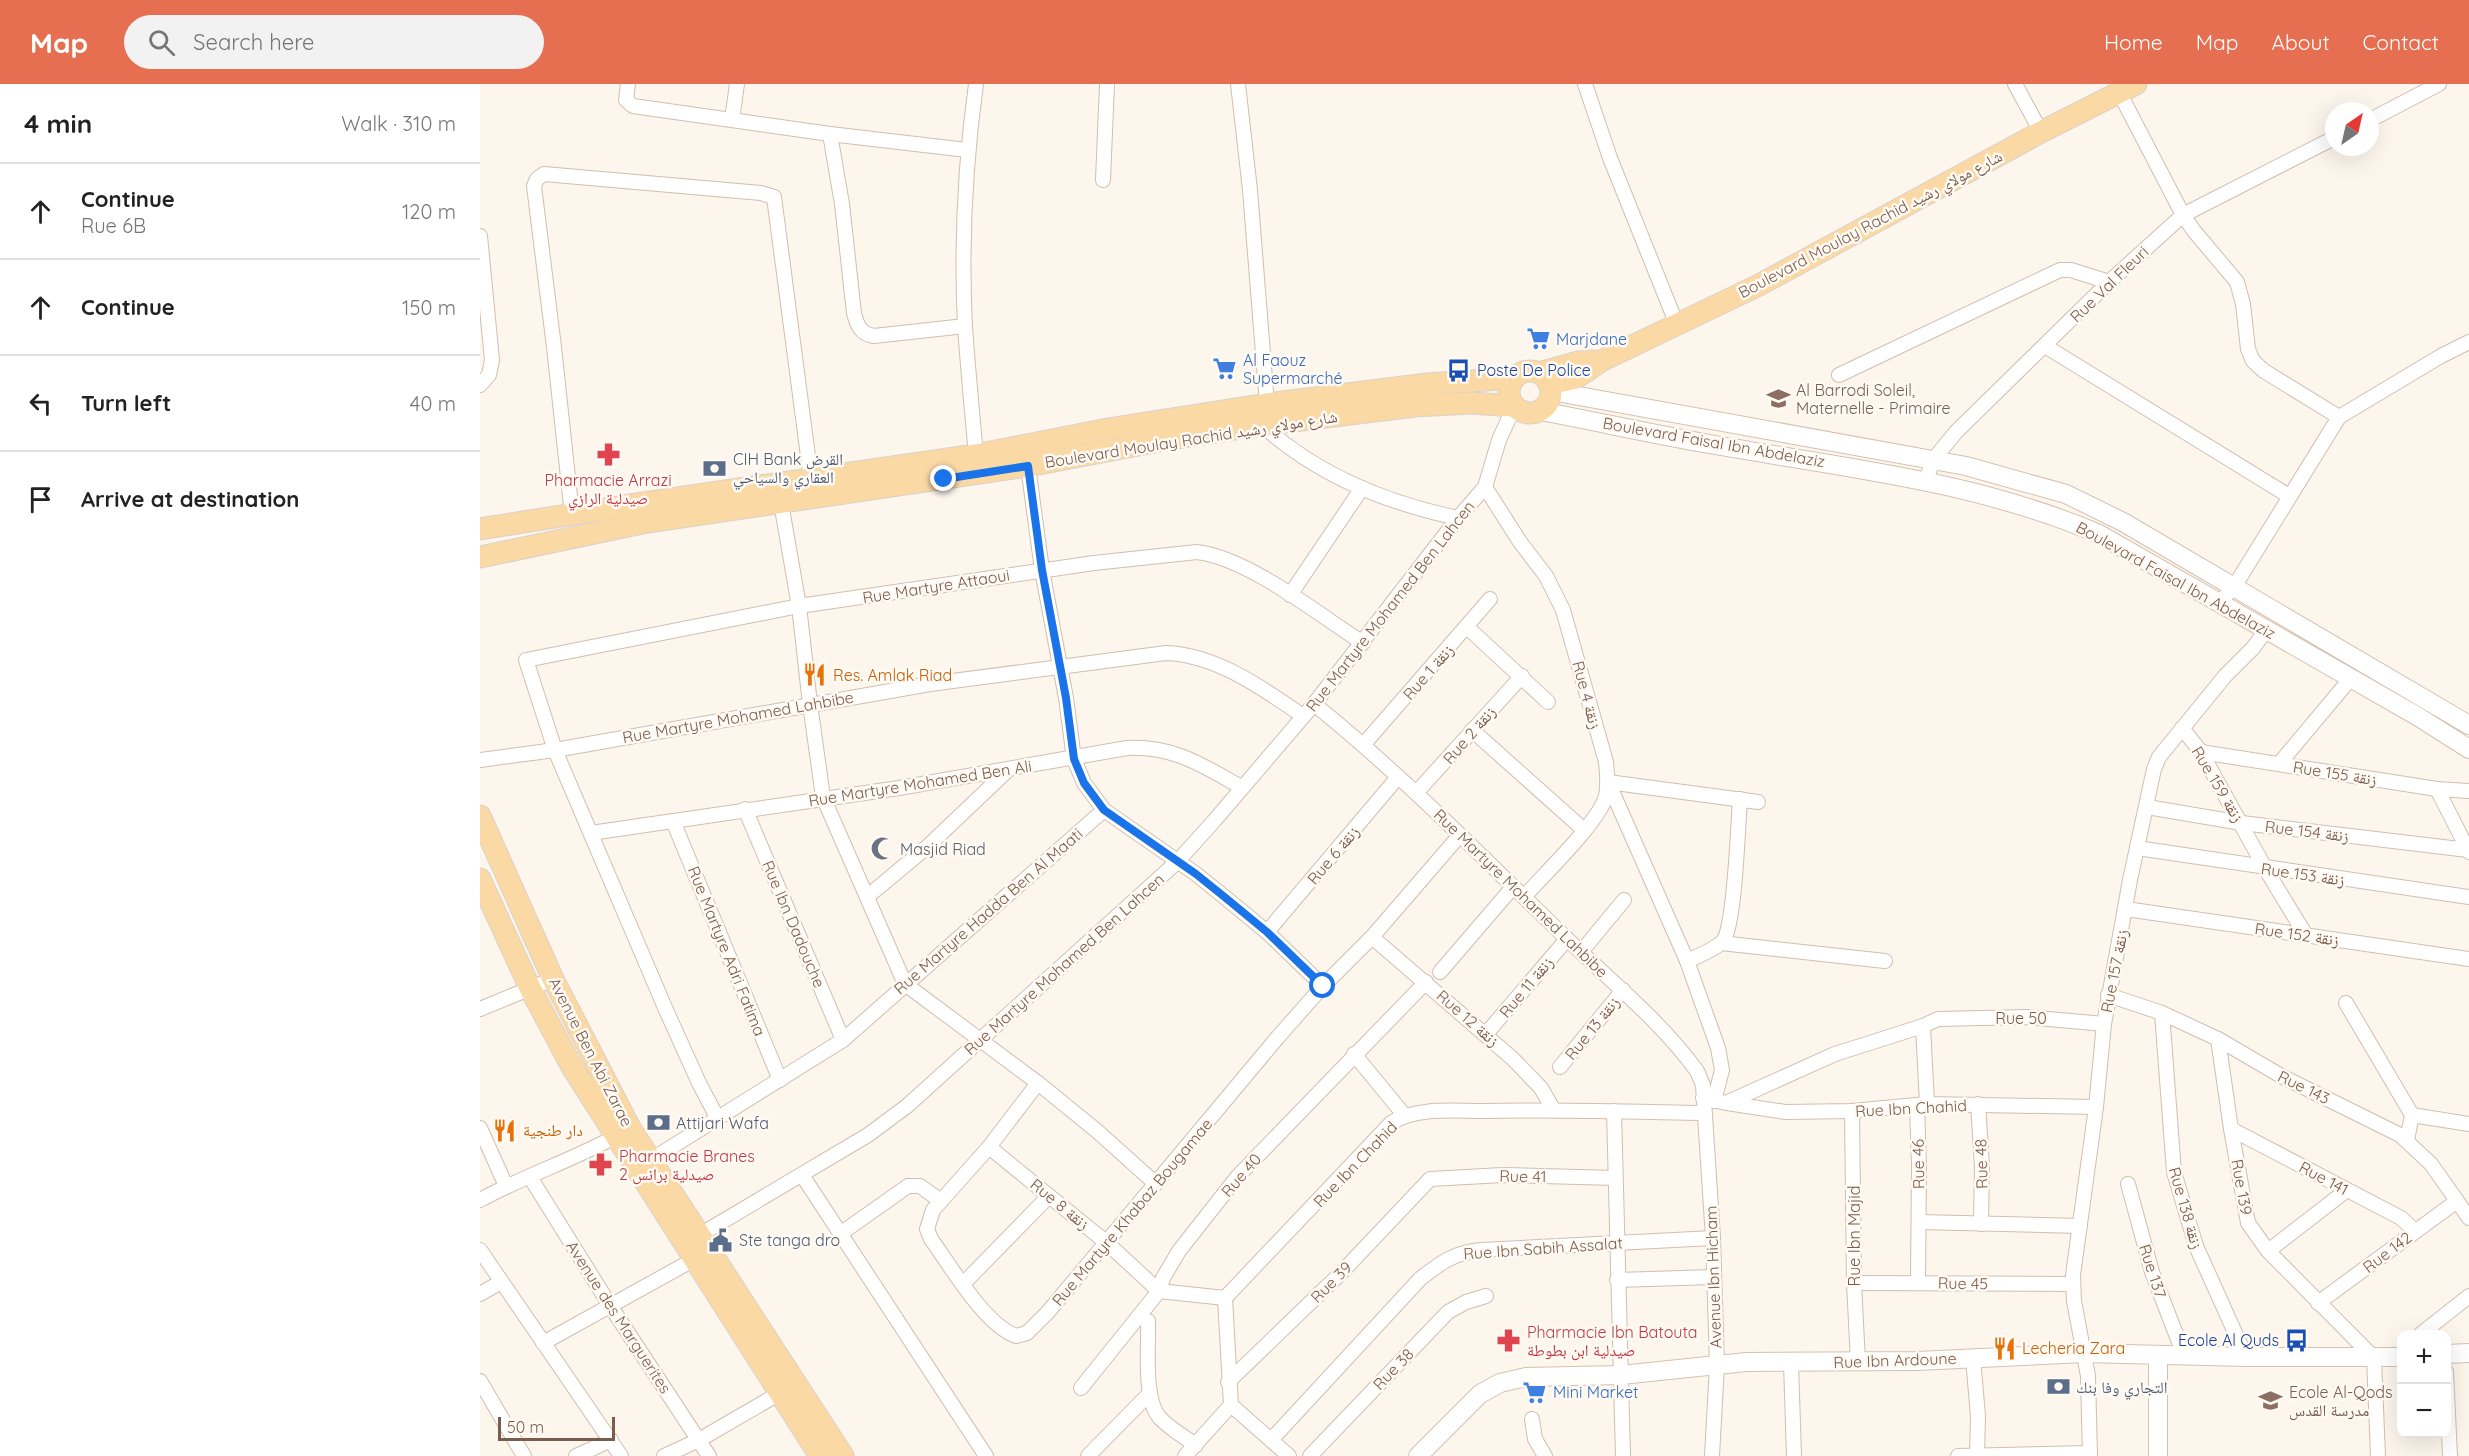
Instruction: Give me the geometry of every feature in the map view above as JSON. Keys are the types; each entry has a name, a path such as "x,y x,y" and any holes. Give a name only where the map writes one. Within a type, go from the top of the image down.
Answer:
{"main road":[{"name":"Boulevard Moulay Rachid شارع مولاي رشيد","path":"1547,383 1578,362 1602,361 1759,285 2041,132 2128,88"},
{"path":"1530,371 1547,383 1547,406 1541,411 1533,413 1515,408 1509,392 1514,378 1530,371"},
{"name":"Boulevard Moulay Rachid شارع مولاي رشيد","path":"480,529 642,502 976,455 1108,429 1267,404 1428,384 1514,378"},
{"name":"Boulevard Faisal Ibn Abdelaziz","path":"1547,383 1809,438 1988,471 2066,494 2123,522 2469,724"},
{"name":"Boulevard Moulay Rachid شارع مولاي رشيد","path":"480,557 646,522 1028,466 1164,440 1262,425 1415,406 1471,403 1515,408"},
{"name":"Boulevard Faisal Ibn Abdelaziz","path":"1541,411 1714,445 1926,481 2005,500 2056,516 2099,534 2351,678 2469,749"},
{"path":"1809,438 1810,460"},
{"name":"Avenue Ben Abi Zarae","path":"480,816 622,1132"},
{"name":"Avenue Ben Abi Zarae","path":"480,879 530,987 572,1068 698,1236 843,1456"},
{"name":"Avenue Ben Abi Zarae","path":"644,1165 693,1260 820,1456"},
{"name":"Rue Ibn Ardoune","path":"1418,1456 1480,1394 1500,1383 1526,1377 1621,1375 1717,1365 2085,1353 2374,1358 2397,1355"},
{"path":"2451,1354 2469,1353"},
{"path":"2158,1355 2158,1456"}],"street":[{"path":"627,84 626,100 630,105 830,134 967,150"},
{"path":"732,120 737,84"},
{"path":"976,84 967,150 965,326 976,455"},
{"path":"1103,180 1107,84"},
{"path":"1238,84 1250,190 1267,404"},
{"path":"1586,84 1610,158 1677,325"},
{"path":"2015,84 2041,132"},
{"path":"2379,115 2439,84"},
{"path":"2128,88 2183,215 2237,282 2243,304 2248,349 2253,361 2264,371 2339,417"},
{"path":"830,134 842,204 854,313 859,327 867,334 874,336 965,326"},
{"name":"Rue Val Fleuri","path":"1926,481 1933,460 1956,432 2109,282 2183,215 2325,143"},
{"path":"572,515 534,186 537,179 544,174 761,193 774,197 811,479"},
{"path":"480,236 492,360 489,375 480,385"},
{"path":"1839,375 2060,270 2071,270 2109,282"},
{"path":"2219,603 2234,587 2339,417 2441,356 2469,342"},
{"path":"2045,346 2289,496"},
{"path":"1485,487 1499,440 1515,408"},
{"path":"1262,425 1303,458 1362,488 1420,510 1458,519"},
{"path":"1028,466 1042,570 1074,759 1084,783 1104,810 1177,861 1267,932 1323,986"},
{"name":"Rue Martyre Mohamed Ben Lahcen","path":"698,1236 886,1122 936,1081 1177,861 1314,704 1485,487"},
{"name":"Rue 4 زنقة","path":"1485,487 1520,542 1546,576 1563,610 1606,762 1608,782 1605,800 1584,830 1524,897"},
{"path":"1290,594 1362,488"},
{"path":"781,503 799,606 810,704 824,797 905,984 1038,1083 1097,1131 1156,1184"},
{"name":"Rue Martyre Attaoui","path":"555,750 526,660 799,606 1042,570 1157,555 1197,552 1213,554 1290,594 1363,643"},
{"name":"Rue 1 زنقة","path":"1364,744 1490,599"},
{"path":"1467,627 1548,702"},
{"name":"Rue 157 زنقة","path":"2090,1454 2085,1353 2075,1309 2073,1284 2108,995 2137,848 2156,762 2224,676 2253,648 2267,630"},
{"name":"Rue Martyre Mohamed Lahbibe","path":"480,760 555,750 810,704 1060,666 1166,653 1182,654 1223,667 1265,689 1303,716"},
{"name":"Rue 2 زنقة","path":"1416,793 1522,676"},
{"path":"2279,764 2351,678"},
{"name":"Rue Martyre Mohamed Lahbibe","path":"1314,704 1364,744 1623,990 1693,1065 1702,1085 1715,1101"},
{"name":"Rue 159 زنقة","path":"2182,728 2202,752 2265,868 2305,934"},
{"path":"1472,730 1584,830"},
{"name":"Rue Martyre Mohamed Ben Ali","path":"591,833 1008,770 1127,748 1173,752 1241,787"},
{"path":"555,750 666,1010 718,1119"},
{"name":"Rue 155 زنقة","path":"2202,752 2437,789 2469,791"},
{"path":"868,896 927,847 1008,770"},
{"name":"Rue 6 زنقة","path":"1267,932 1398,777"},
{"path":"1608,782 1758,802"},
{"path":"1608,782 1687,961 1718,1048 1722,1070 1715,1101"},
{"path":"2437,789 2469,851"},
{"path":"1687,961 1721,943 1726,936 1733,899 1740,800"},
{"name":"Rue 154 زنقة","path":"2147,807 2242,823 2469,851"},
{"name":"Rue Ibn Dadouche","path":"745,809 843,1040"},
{"name":"Rue Martyre Hadda Ben Al Maati","path":"644,1165 843,1040 1104,810"},
{"name":"Rue Martyre Adri Fatima","path":"673,821 780,1080"},
{"name":"Rue Martyre Khabaz Bougamae","path":"1038,1083 989,1147 941,1201 929,1217 927,1229 931,1239 963,1284 996,1325 1008,1334 1016,1336 1022,1335 1048,1312 1278,1037 1323,986 1372,937 1460,835"},
{"name":"Rue 153 زنقة","path":"2137,848 2469,897"},
{"path":"1440,972 1513,887"},
{"path":"1581,952 1624,900"},
{"name":"Rue 152 زنقة","path":"2126,909 2469,959"},
{"name":"Rue 12 زنقة","path":"1372,937 1486,1034 1532,1077 1553,1109"},
{"name":"Rue 11 زنقة","path":"1486,1034 1567,939"},
{"path":"1721,943 1885,961"},
{"path":"480,1009 553,979"},
{"name":"Rue 40","path":"1081,1388 1159,1291 1163,1278 1179,1251 1238,1176 1426,982"},
{"name":"Rue 13 زنقة","path":"1560,1067 1623,990"},
{"name":"Rue 143","path":"2108,995 2162,1013 2218,1039 2283,1077 2408,1140 2431,1164 2469,1218"},
{"path":"2346,1003 2412,1115 2408,1140"},
{"name":"Rue 138 زنقة","path":"2162,1013 2174,1172 2196,1246 2246,1357"},
{"name":"Rue 50","path":"1923,1026 1938,1019 2027,1017 2104,1024"},
{"path":"1715,1101 1835,1054 1923,1026"},
{"name":"Rue 46","path":"1918,1282 1923,1026"},
{"name":"Rue 139","path":"2218,1039 2248,1223 2268,1251 2374,1358"},
{"path":"1354,1054 1405,1116"},
{"name":"Rue Ibn Chahid","path":"1715,1101 1785,1112 1978,1104 2096,1107"},
{"name":"Avenue Ibn Hicham","path":"1712,1456 1717,1365 1713,1238 1704,1113 1715,1101"},
{"name":"Rue 48","path":"1978,1104 1983,1166 1982,1224"},
{"name":"Rue Ibn Chahid","path":"1225,1298 1386,1128 1405,1116 1435,1112 1553,1109 1704,1113"},
{"path":"1614,1111 1623,1456"},
{"name":"Rue Ibn Majid","path":"1852,1111 1854,1283 1858,1362"},
{"path":"2412,1115 2469,1124"},
{"path":"480,1128 506,1186"},
{"name":"Rue 141","path":"2231,1129 2401,1218 2415,1231"},
{"path":"480,1200 622,1132"},
{"name":"Rue 8 زنقة","path":"989,1147 1107,1243 1159,1291"},
{"path":"802,1175 986,1456"},
{"name":"Rue 41","path":"1430,1179 1503,1175 1616,1178"},
{"name":"Avenue des Marguerites","path":"530,1177 709,1456"},
{"name":"Rue 39","path":"1228,1382 1341,1273 1430,1179"},
{"name":"Rue 137","path":"2128,1185 2152,1272 2184,1355"},
{"path":"840,1234 908,1186 920,1186 941,1201"},
{"path":"2268,1251 2347,1190"},
{"path":"963,1284 1049,1196"},
{"name":"Rue 142","path":"2318,1303 2457,1201"},
{"path":"1918,1222 2080,1226"},
{"name":"Rue Ibn Sabih Assalat","path":"1271,1440 1420,1279 1447,1258 1469,1251 1713,1238"},
{"path":"480,1250 621,1456"},
{"path":"543,1342 693,1260"},
{"path":"1617,1280 1713,1277"},
{"path":"480,1294 501,1282"},
{"name":"Rue 45","path":"1854,1283 2073,1284"},
{"path":"1159,1291 1225,1298 1231,1405 1286,1455"},
{"name":"Rue 38","path":"1310,1456 1448,1312 1466,1302 1486,1296"},
{"path":"2427,1330 2469,1296"},
{"path":"1148,1321 1150,1393 1154,1407 1160,1417 1196,1445"},
{"path":"1972,1358 1978,1416 1977,1456"},
{"path":"2374,1358 2378,1456"},
{"path":"1791,1363 1794,1456"},
{"path":"480,1382 524,1456"},
{"path":"2447,1384 2450,1456"},
{"path":"664,1456 699,1440 780,1393"},
{"path":"1088,1456 1150,1393"},
{"path":"1185,1456 1231,1405"},
{"path":"1532,1419 1535,1439 1544,1456"},
{"path":"576,1456 610,1440"},
{"path":"1958,1456 2090,1454"}],"place":[{"name":"Marjdane","path":"1538,339"},
{"name":"Al Faouz Supermarché","path":"1225,369"},
{"name":"Poste De Police","path":"1459,370"},
{"name":"Al Barrodi Soleil, Maternelle - Primaire","path":"1778,399"},
{"name":"Pharmacie Arrazi صيدلية الرازي","path":"608,455"},
{"name":"CIH Bank القرض العقاري والسياحي","path":"715,468"},
{"name":"Res. Amlak Riad","path":"815,675"},
{"name":"Masjid Riad","path":"882,849"},
{"name":"Attijari Wafa","path":"658,1123"},
{"name":"دار طنجية","path":"505,1130"},
{"name":"Pharmacie Branes 2 صيدلية برانس","path":"601,1165"},
{"name":"Ste tanga dro","path":"721,1240"},
{"name":"Ecole Al Quds","path":"2297,1340"},
{"name":"Pharmacie Ibn Batouta صيدلية ابن بطوطة","path":"1509,1341"},
{"name":"Lecheria Zara","path":"2004,1348"},
{"name":"التجاري وفا بنك","path":"2058,1387"},
{"name":"Mini Market","path":"1535,1392"},
{"name":"Ecole Al-Qods مدرسة القدس","path":"2271,1401"}],"route":[{"path":"944,479 1028,466 1042,570 1073,739 1074,759 1084,783 1104,810 1196,874 1267,932 1323,986"}]}
